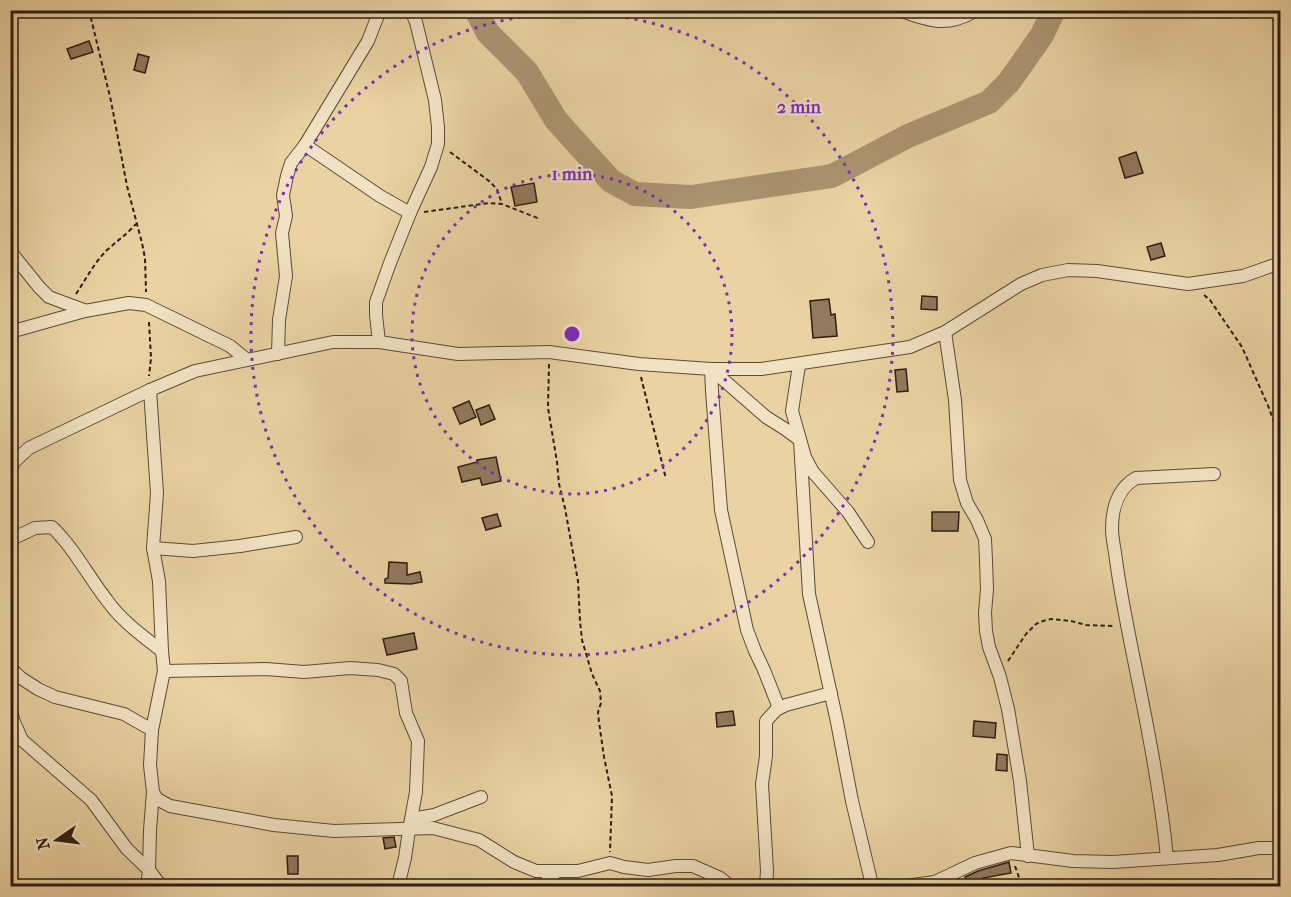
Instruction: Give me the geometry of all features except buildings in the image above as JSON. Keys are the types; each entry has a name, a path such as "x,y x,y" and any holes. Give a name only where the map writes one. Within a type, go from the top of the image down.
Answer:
{"street":[{"path":"278,354 279,320 286,276 282,233 286,216 283,195 291,163 305,145 368,41 380,10"},
{"path":"379,342 376,302 390,262 431,167 438,144 435,100 416,22 409,10"},
{"path":"899,10 933,22 961,19 974,10"},
{"path":"305,145 380,196 410,213"},
{"path":"10,251 49,297 85,311"},
{"path":"10,470 14,462 29,448 195,371 333,342 379,342 458,354 549,352 639,364 711,369 761,369 909,347 945,332 1021,284 1042,275 1068,270 1097,271 1188,284 1243,276 1281,263"},
{"path":"10,332 85,311 129,303 146,304 230,346 247,360"},
{"path":"945,332 955,400 960,480 967,503 985,539 986,631 1008,709 1020,782 1028,856"},
{"path":"799,364 792,411 805,457 813,472 848,512 868,542"},
{"path":"711,369 766,417 800,440"},
{"path":"711,369 721,510 747,630 779,708"},
{"path":"147,886 153,792 150,765 152,730 164,671 159,581 153,548 157,493 150,390"},
{"path":"800,440 809,594 872,885"},
{"path":"1167,857 1152,753 1118,577 1112,529 1115,503 1122,489 1136,478 1214,474"},
{"path":"10,536 18,536 35,528 52,526 110,605 162,651"},
{"path":"153,548 193,550 240,546 296,537"},
{"path":"10,668 38,689 55,697 124,714 152,730"},
{"path":"164,671 266,669 304,672 350,668 378,670 394,674 401,681 406,713 418,741 416,792 398,886"},
{"path":"766,886 762,784 766,756 766,721 779,708 831,693"},
{"path":"10,708 22,740 91,800 127,849 149,870 161,886"},
{"path":"153,792 157,799 170,806 274,825 334,831 410,824 433,828 479,840 514,862 536,871 578,871 610,863 648,870 693,866 724,884"},
{"path":"410,824 481,797"},
{"path":"905,886 935,882 975,863 1011,853 1083,861 1113,861 1218,855 1259,848 1281,848"},
{"path":"542,886 556,872"},
{"path":"831,886 895,886"}],"path":[{"path":"88,10 111,101 127,186 145,258 151,358 150,390"},
{"path":"438,144 489,181 496,189 502,204"},
{"path":"410,213 489,203 502,204 540,219"},
{"path":"69,305 98,261 136,223"},
{"path":"1188,284 1210,300 1242,347 1281,440"},
{"path":"549,352 548,408 559,484 578,581 579,621 592,674 600,692 601,703 598,712 612,796 610,863"},
{"path":"639,364 646,403 666,479"},
{"path":"1000,677 1026,634 1036,624 1043,621 1071,621 1086,625 1115,626 1128,631"},
{"path":"1011,853 1022,886"}],"waterway":[{"path":"476,10 488,33 527,72 556,120 611,181 635,194 691,197 832,176 908,136 989,102 1009,82 1042,35 1054,10"}]}
